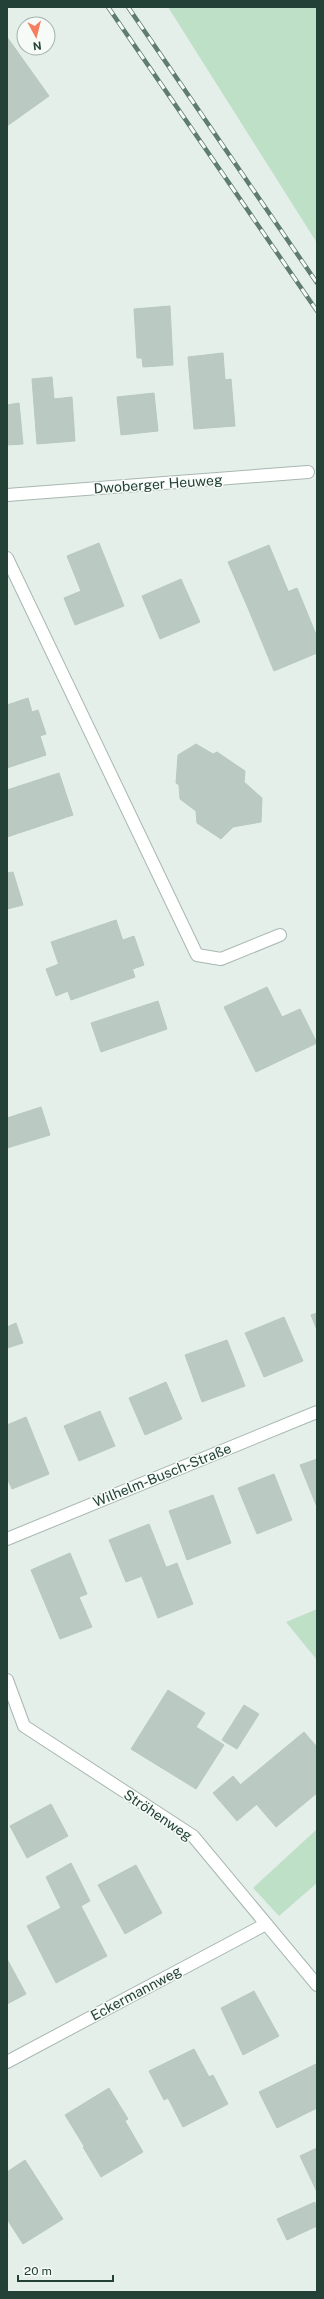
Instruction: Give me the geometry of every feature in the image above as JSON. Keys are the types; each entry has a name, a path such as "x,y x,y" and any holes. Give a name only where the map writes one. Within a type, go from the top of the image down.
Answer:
{"street":[{"name":"Dwoberger Heuweg","path":"7,495 308,472"},
{"path":"7,558 197,955 221,959 280,935"},
{"name":"Wilhelm-Busch-Straße","path":"7,1539 317,1412"},
{"name":"Ströhenweg","path":"7,1680 24,1726 193,1836 317,1986"},
{"name":"Eckermannweg","path":"7,2062 266,1924"}],"green space":[{"path":"168,7 317,7 317,243"},
{"path":"317,1609 317,1660 286,1622"},
{"path":"317,1829 317,1883 279,1916 253,1888"}],"building":[{"path":"7,37 16,50 16,56 21,56 49,96 7,126"},
{"path":"170,306 173,365 143,367 142,358 137,358 134,309"},
{"path":"223,353 225,380 231,379 235,426 194,429 188,357"},
{"path":"52,377 54,399 72,397 75,441 37,444 32,379"},
{"path":"154,393 158,431 121,435 117,397"},
{"path":"19,403 23,444 7,445 7,405"},
{"path":"99,543 124,606 75,625 64,598 81,591 67,556"},
{"path":"269,545 288,591 248,608 228,562"},
{"path":"181,579 200,622 160,639 142,596"},
{"path":"297,588 317,637 317,653 274,671 248,608"},
{"path":"28,698 32,712 38,710 46,734 40,736 46,755 7,768 7,705"},
{"path":"196,744 213,754 217,752 245,771 244,782 262,798 261,822 233,827 221,839 197,823 196,811 180,799 179,785 176,783 178,755"},
{"path":"59,773 73,815 7,837 7,790"},
{"path":"13,872 23,905 7,909 7,873"},
{"path":"116,920 135,977 71,1000 51,942"},
{"path":"134,936 144,965 133,969 123,940"},
{"path":"59,964 68,991 56,996 46,969"},
{"path":"267,987 282,1017 300,1009 317,1043 256,1072 224,1007"},
{"path":"158,1001 167,1029 101,1052 91,1023"},
{"path":"41,1107 50,1135 7,1148 7,1118"},
{"path":"317,1313 317,1330 311,1315"},
{"path":"284,1317 303,1361 264,1377 245,1333"},
{"path":"16,1323 23,1343 7,1348 7,1327"},
{"path":"227,1340 245,1386 202,1402 185,1355"},
{"path":"166,1382 182,1419 145,1435 129,1398"},
{"path":"100,1411 115,1446 79,1461 64,1426"},
{"path":"26,1417 49,1474 12,1489 7,1478 7,1425"},
{"path":"317,1459 317,1507 300,1465"},
{"path":"274,1474 292,1520 257,1534 238,1488"},
{"path":"213,1495 231,1543 187,1560 169,1511"},
{"path":"149,1524 166,1567 126,1582 109,1540"},
{"path":"70,1553 87,1594 79,1597 92,1627 60,1639 31,1570"},
{"path":"177,1563 193,1604 158,1618 142,1577"},
{"path":"168,1690 205,1713 196,1727 224,1745 196,1789 131,1749"},
{"path":"244,1705 259,1714 237,1749 222,1740"},
{"path":"304,1732 317,1747 317,1793 276,1827 240,1785"},
{"path":"233,1776 257,1804 237,1821 213,1793"},
{"path":"51,1804 68,1836 27,1858 10,1826"},
{"path":"71,1863 90,1901 81,1906 107,1956 56,1983 27,1926 61,1908 46,1877"},
{"path":"136,1865 162,1913 125,1934 98,1885"},
{"path":"7,1959 26,1994 7,2004"},
{"path":"254,1991 279,2036 243,2055 221,2008"},
{"path":"194,2049 209,2077 164,2100 149,2071"},
{"path":"316,2064 317,2108 277,2128 259,2092"},
{"path":"213,2075 228,2104 183,2127 168,2098"},
{"path":"109,2088 128,2119 84,2146 65,2115"},
{"path":"125,2121 143,2152 101,2177 83,2147"},
{"path":"317,2148 317,2192 300,2156"},
{"path":"25,2160 63,2219 23,2244 7,2219 7,2172"},
{"path":"315,2202 317,2226 287,2240 277,2219"}],"railway":[{"path":"108,7 317,311"},
{"path":"128,7 317,283"}]}
